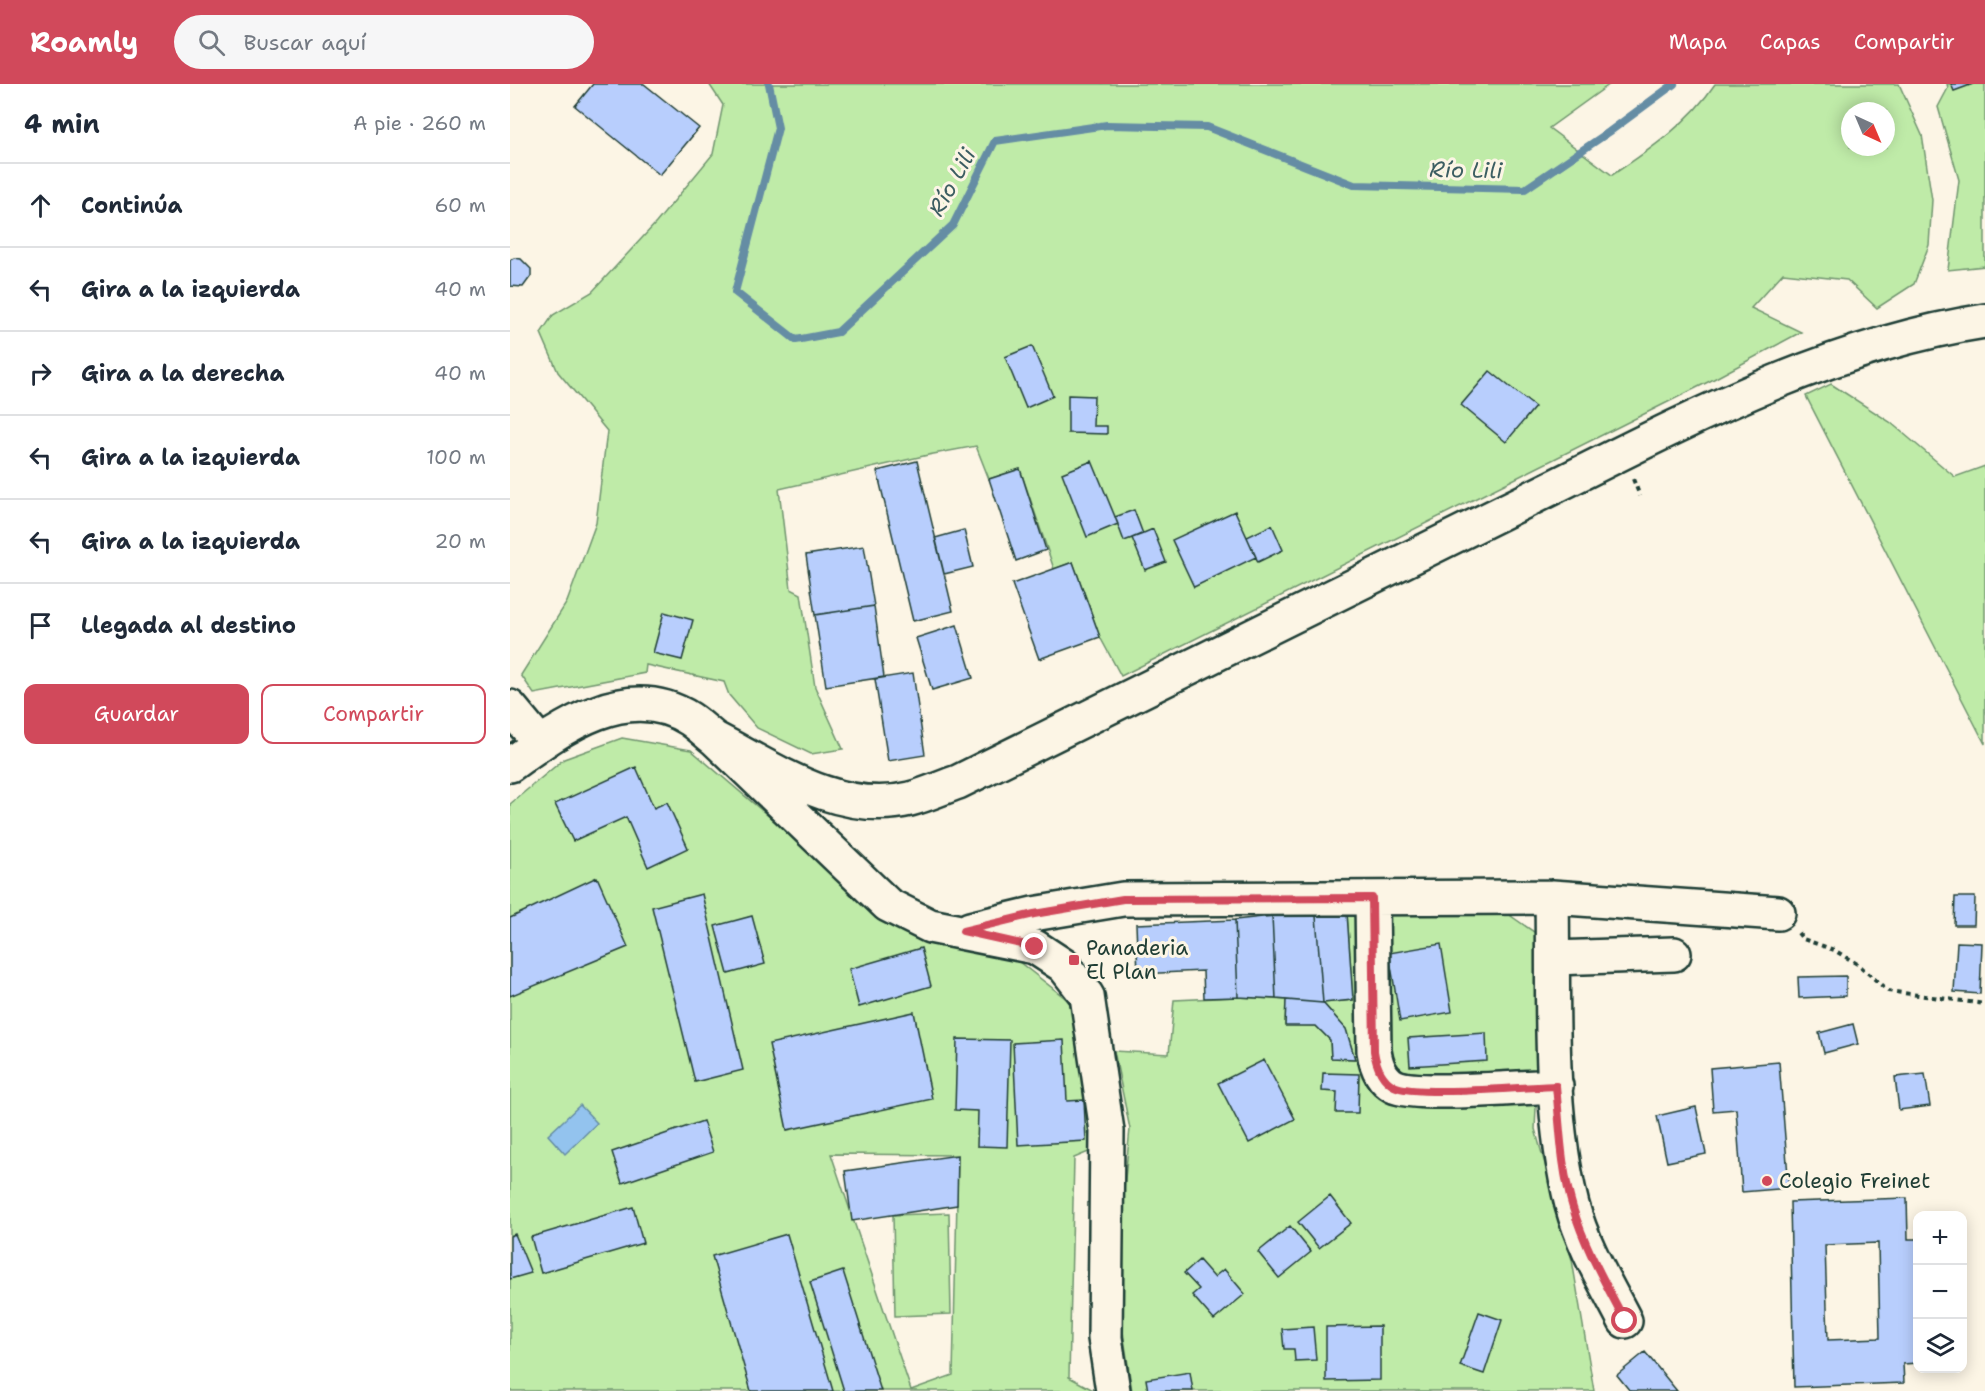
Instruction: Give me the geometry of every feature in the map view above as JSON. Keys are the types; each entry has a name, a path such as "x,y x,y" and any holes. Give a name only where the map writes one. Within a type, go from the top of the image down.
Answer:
{"street":[{"path":"715,739 814,790 863,803 909,799 958,782 1658,436 1791,374 1937,328 1985,321"},
{"path":"510,765 540,743 608,707 631,704 658,707 689,718 715,739 888,905 930,926 1035,947 1064,966 1087,996 1107,1131 1105,1338 1113,1391"},
{"path":"510,707 540,743"},
{"path":"963,931 1034,914 1123,899 1552,897 1778,913"},
{"path":"1552,897 1556,1086 1564,1164 1573,1207 1585,1243 1625,1321"},
{"path":"1372,898 1374,1051 1376,1064 1383,1076 1392,1085 1418,1091 1556,1086"},
{"path":"1553,958 1674,954"}],"path":[{"path":"1778,913 1803,939 1834,950 1858,965 1888,991 1985,1004"}],"green space":[{"path":"709,84 1610,84 1549,128 1612,175 1655,145 1681,123 1694,111 1715,84 1899,84 1922,135 1932,200 1929,245 1914,284 1877,308 1847,280 1783,273 1751,308 1801,332 1710,381 1121,676 1100,637 1073,562 1054,569 1020,469 989,479 976,446 779,489 791,589 801,594 815,687 843,749 811,754 757,728 729,695 724,682 646,665 645,673 534,694 521,675 567,602 596,523 607,431 558,372 541,333 553,315 592,292 656,223 713,154 723,105"},
{"path":"1947,84 1985,84 1985,266 1948,270 1959,180 1938,107 1948,88"},
{"path":"1831,384 1890,422 1955,477 1985,466 1985,744 1806,396"},
{"path":"622,738 691,750 894,923 968,950 1019,962 1083,1012 1103,1146 1074,1158 1069,1377 1095,1391 510,1391 510,804 564,759","holes":["831,1154 958,1155 953,1375 911,1390"]},
{"path":"1347,913 1508,914 1544,939 1535,1129 1572,1260 1594,1391 1132,1391 1115,1278 1130,1129 1114,1051 1169,1054 1174,1000 1238,997 1286,1000 1285,1025 1316,1026 1330,1040 1331,1058 1355,1059 1346,1029 1323,1003 1353,1000"},
{"path":"949,1213 951,1314 895,1316 893,1215"}],"water":[{"path":"580,1105 597,1123 565,1154 548,1135"}],"building":[{"path":"593,84 644,84 699,128 660,175 575,106"},
{"path":"1951,84 1973,84 1954,91"},
{"path":"521,259 531,269 531,276 523,287 510,286 510,260"},
{"path":"1032,346 1053,396 1026,408 1005,357"},
{"path":"1490,371 1535,407 1506,442 1461,405"},
{"path":"1068,395 1094,396 1093,426 1107,426 1107,434 1068,433"},
{"path":"917,461 953,611 913,621 877,471"},
{"path":"1092,461 1118,524 1087,537 1062,473"},
{"path":"1020,469 1046,550 1016,561 989,479"},
{"path":"1134,510 1143,534 1124,541 1115,517"},
{"path":"1235,511 1256,557 1194,587 1172,540"},
{"path":"1272,525 1283,550 1258,562 1247,537"},
{"path":"1153,529 1166,562 1145,570 1132,538"},
{"path":"964,530 973,567 944,574 935,538"},
{"path":"864,546 874,606 815,615 806,555"},
{"path":"1073,562 1100,637 1039,659 1012,584"},
{"path":"874,606 884,677 826,686 815,615"},
{"path":"664,612 693,620 682,660 653,653"},
{"path":"957,625 973,678 932,690 916,638"},
{"path":"913,673 925,755 888,761 875,679"},
{"path":"636,767 654,808 667,802 688,848 648,867 626,817 573,841 555,804"},
{"path":"597,877 628,947 510,996 510,918"},
{"path":"702,894 743,1070 695,1082 652,907"},
{"path":"1955,897 1975,897 1974,925 1954,925"},
{"path":"1347,913 1353,1000 1323,1003 1316,916"},
{"path":"752,916 765,964 728,974 715,926"},
{"path":"1272,916 1276,999 1238,997 1235,920"},
{"path":"1272,916 1316,916 1323,1003 1276,999"},
{"path":"1235,920 1238,997 1204,998 1203,971 1138,974 1136,924"},
{"path":"1957,942 1982,943 1980,994 1954,992"},
{"path":"1441,944 1452,1012 1400,1021 1389,953"},
{"path":"921,948 931,986 859,1007 849,969"},
{"path":"1846,976 1846,996 1799,998 1798,977"},
{"path":"1286,1000 1323,1003 1346,1029 1355,1059 1331,1058 1330,1040 1316,1026 1285,1026"},
{"path":"914,1012 932,1099 787,1130 769,1044"},
{"path":"1853,1024 1858,1044 1824,1053 1819,1033"},
{"path":"1486,1033 1487,1061 1410,1066 1408,1038"},
{"path":"957,1039 1010,1040 1007,1147 977,1146 978,1111 955,1110"},
{"path":"1064,1040 1067,1101 1084,1100 1086,1141 1018,1145 1013,1043"},
{"path":"1264,1060 1295,1119 1249,1143 1218,1083"},
{"path":"1779,1062 1789,1188 1742,1192 1736,1109 1713,1111 1710,1068"},
{"path":"1323,1073 1359,1074 1358,1113 1336,1113 1337,1092 1322,1091"},
{"path":"1925,1074 1930,1106 1899,1110 1895,1077"},
{"path":"1696,1107 1706,1154 1667,1162 1657,1116"},
{"path":"703,1121 713,1152 622,1183 612,1152"},
{"path":"958,1155 957,1205 852,1221 845,1171"},
{"path":"1330,1196 1351,1223 1319,1248 1298,1222"},
{"path":"1907,1198 1908,1239 1913,1239 1913,1363 1903,1364 1904,1383 1794,1387 1790,1202","holes":["1878,1243 1880,1338 1828,1340 1825,1245"]},
{"path":"633,1207 643,1243 541,1273 531,1237"},
{"path":"1290,1226 1311,1252 1279,1278 1258,1252"},
{"path":"515,1234 531,1273 510,1279 510,1236"},
{"path":"787,1234 833,1391 751,1391 712,1256"},
{"path":"1199,1260 1214,1277 1224,1269 1245,1294 1214,1320 1192,1295 1199,1289 1184,1273"},
{"path":"843,1271 881,1391 844,1391 810,1282"},
{"path":"1479,1312 1502,1320 1484,1374 1460,1366"},
{"path":"1380,1326 1380,1380 1326,1381 1326,1327"},
{"path":"1313,1327 1316,1360 1295,1361 1294,1349 1284,1349 1282,1329"},
{"path":"1645,1352 1677,1391 1630,1391 1617,1375"},
{"path":"1190,1372 1193,1391 1148,1391 1146,1379"}],"waterway":[{"name":"Río Lili","path":"769,84 778,128 735,292 796,340 838,332 953,225 995,141 1107,125 1207,127 1354,185 1525,189 1674,84"}],"place":[{"name":"Panaderia El Plan","path":"1074,960"},
{"name":"Colegio Freinet","path":"1767,1181"}],"route":[{"path":"1035,947 963,931 1034,914 1123,899 1372,898 1374,1051 1376,1064 1383,1076 1392,1085 1404,1090 1418,1091 1556,1086 1564,1164 1573,1207 1585,1243 1625,1321"}]}
